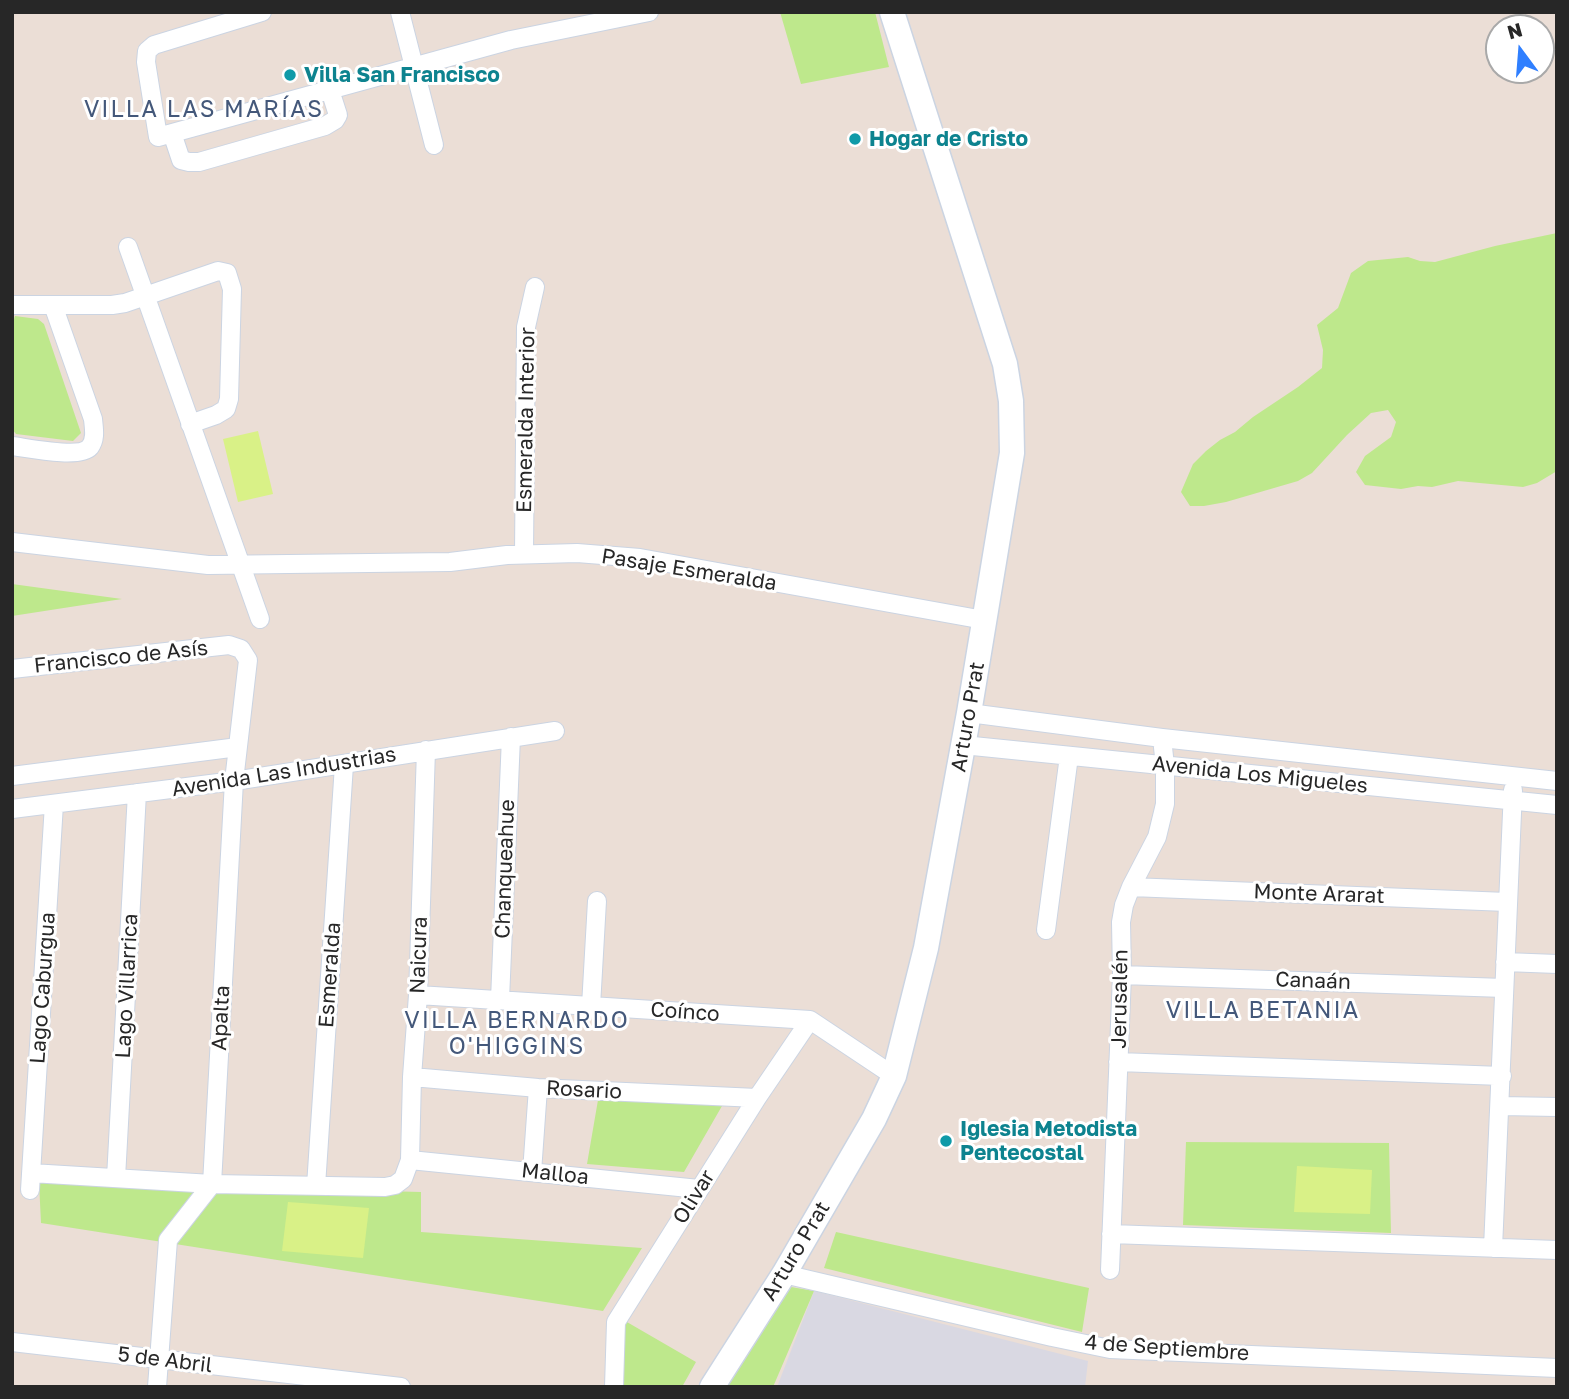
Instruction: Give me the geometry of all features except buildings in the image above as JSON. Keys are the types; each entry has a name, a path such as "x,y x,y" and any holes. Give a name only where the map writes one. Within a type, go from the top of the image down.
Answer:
{"main road":[{"name":"Arturo Prat","path":"712,1387 784,1274 874,1119 894,1076 926,948 969,713 1012,453 1011,401 1005,364 892,12"}],"street":[{"path":"262,12 154,45 147,51 146,62 165,135 181,160 199,162 325,126 338,115 330,90"},
{"path":"400,12 434,145"},
{"path":"165,135 511,40 649,12"},
{"path":"128,247 260,619"},
{"path":"12,304 112,305 218,271 227,273 232,289 229,399 226,409 190,424"},
{"name":"Esmeralda Interior","path":"524,554 526,327 535,287"},
{"path":"12,446 74,453 85,451 91,446 95,434 93,419 52,305"},
{"name":"Pasaje Esmeralda","path":"12,542 208,565 450,562 507,555 577,553 640,558 984,620"},
{"name":"Francisco de Asís","path":"12,669 229,645"},
{"name":"Apalta","path":"212,1184 234,781 248,660 241,649 229,645"},
{"name":"Avenida Los Migueles","path":"969,713 1557,781"},
{"name":"Avenida Las Industrias","path":"12,809 234,781 555,731"},
{"name":"Chanqueahue","path":"500,1000 511,737"},
{"name":"Jerusalén","path":"1110,1270 1122,975 1121,922 1131,887 1157,837 1165,804 1166,766 1162,737"},
{"name":"Avenida Los Migueles","path":"963,744 1557,805"},
{"name":"Avenida Las Industrias","path":"12,776 238,747"},
{"name":"Naicura","path":"410,1160 426,750"},
{"path":"1046,930 1069,756"},
{"name":"Esmeralda","path":"316,1186 344,765"},
{"path":"1493,1248 1514,776"},
{"name":"Lago Villarrica","path":"116,1178 137,793"},
{"name":"Lago Caburgua","path":"54,804 30,1181 116,1178 212,1184"},
{"name":"Monte Ararat","path":"1131,887 1507,902"},
{"path":"591,1006 597,901"},
{"path":"1505,962 1557,964"},
{"name":"Canaán","path":"1122,975 1504,988"},
{"name":"Coínco","path":"418,995 810,1020"},
{"path":"810,1020 894,1076"},
{"name":"Olivar","path":"614,1387 616,1322 757,1098 810,1020"},
{"path":"1118,1062 1502,1076"},
{"name":"Rosario","path":"412,1077 538,1088 757,1098"},
{"path":"532,1172 538,1088"},
{"path":"1500,1106 1557,1107"},
{"path":"157,1387 168,1240 212,1184 385,1187 404,1179 410,1160"},
{"name":"Malloa","path":"410,1160 699,1189"},
{"path":"1111,1234 1557,1250"},
{"name":"4 de Septiembre","path":"784,1274 1052,1338 1110,1349 1557,1368"},
{"name":"5 de Abril","path":"12,1342 401,1387"}],"shaded area":[{"path":"814,1291 1088,1361 1085,1387 777,1387"}],"green space":[{"path":"780,12 875,12 889,67 801,84"},
{"path":"1557,233 1557,471 1537,483 1523,487 1458,481 1432,487 1401,489 1365,485 1356,472 1365,456 1391,437 1396,422 1388,410 1371,413 1312,473 1298,481 1226,502 1190,506 1181,492 1193,464 1220,440 1235,432 1322,368 1323,350 1317,325 1338,308 1351,273 1368,261 1408,257 1435,262"},
{"path":"15,316 38,319 44,324 81,433 73,441 16,434 12,429 12,326"},
{"path":"258,431 273,494 238,502 223,439"},
{"path":"12,584 122,599 12,616"},
{"path":"726,1099 684,1172 587,1164 598,1100"},
{"path":"1186,1142 1389,1143 1391,1233 1183,1225"},
{"path":"1297,1166 1372,1170 1370,1214 1294,1212"},
{"path":"39,1182 421,1192 421,1232 642,1248 603,1311 41,1223"},
{"path":"288,1202 369,1208 363,1258 282,1251"},
{"path":"836,1232 1089,1288 1082,1332 824,1268"},
{"path":"774,1284 814,1291 773,1387 709,1387"},
{"path":"620,1318 696,1362 682,1387 607,1387"}],"place":[{"name":"Villa San Francisco","path":"290,75"},
{"name":"Hogar de Cristo","path":"855,139"},
{"name":"Iglesia Metodista Pentecostal","path":"946,1141"}],"district":[{"name":"VILLA LAS MARÍAS","path":"204,110"},
{"name":"VILLA BETANIA","path":"1263,1011"},
{"name":"VILLA BERNARDO O'HIGGINS","path":"517,1034"}]}
